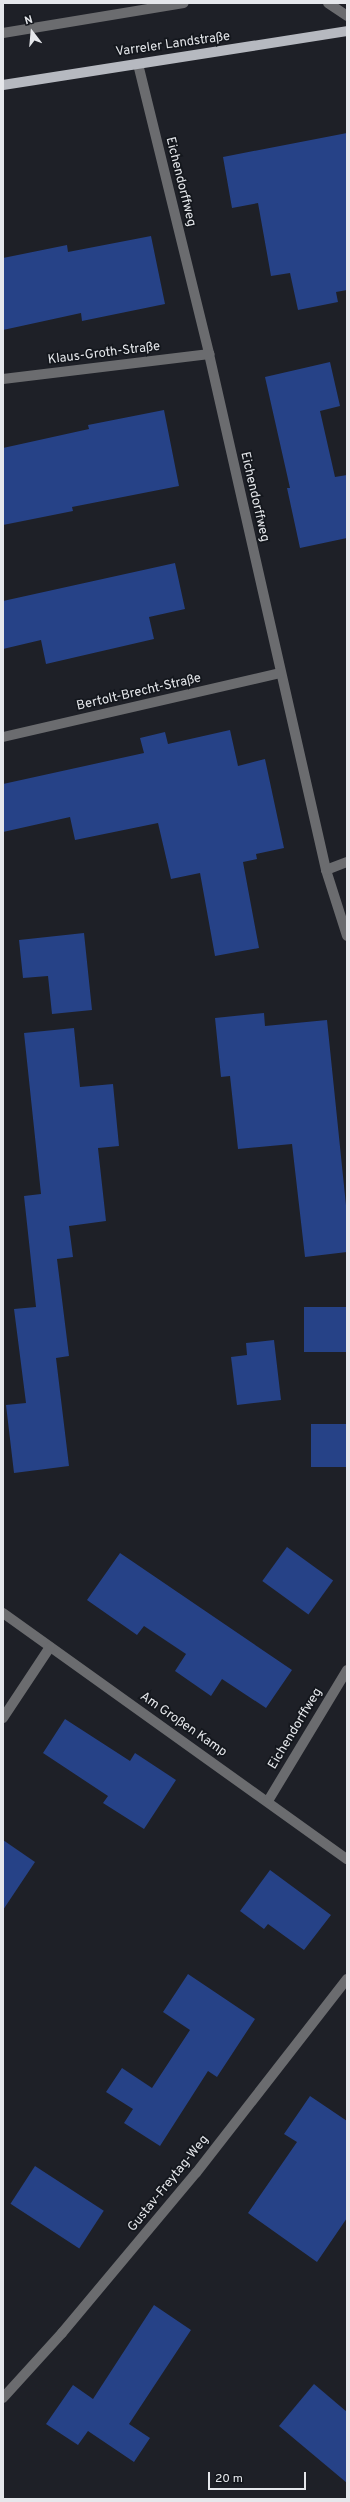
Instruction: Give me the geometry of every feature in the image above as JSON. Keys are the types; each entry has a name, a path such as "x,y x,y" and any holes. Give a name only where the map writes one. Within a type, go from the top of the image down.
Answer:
{"main road":[{"name":"Varreler Landstraße","path":"3,85 347,31"}],"street":[{"path":"3,33 184,3"},
{"path":"328,3 347,16"},
{"name":"Eichendorffweg","path":"138,64 209,354 280,674 326,870 347,936"},
{"name":"Klaus-Groth-Straße","path":"3,380 209,354"},
{"name":"Bertolt-Brecht-Straße","path":"3,737 280,674"},
{"path":"326,870 347,862"},
{"name":"Am Großen Kamp","path":"3,1613 268,1801 347,1859"},
{"path":"3,1718 50,1647"},
{"name":"Eichendorffweg","path":"268,1801 347,1670"},
{"name":"Gustav-Freytag-Weg","path":"3,2398 62,2333 196,2173 347,1979"}],"building":[{"path":"347,133 347,290 336,292 338,302 298,310 290,273 271,276 258,203 232,208 223,157"},
{"path":"151,236 165,304 82,321 81,313 3,330 3,258 67,245 68,252"},
{"path":"330,362 340,406 320,411 335,477 347,475 347,538 300,548 287,488 290,488 265,377"},
{"path":"164,410 179,486 72,507 73,511 3,525 3,448 89,429 88,425"},
{"path":"175,563 185,609 149,617 154,639 46,664 41,640 3,649 3,601"},
{"path":"230,730 238,766 265,759 284,848 256,854 257,859 243,862 259,948 215,956 200,873 171,879 158,823 75,840 70,817 3,832 3,784 144,753 140,738 165,732 168,744"},
{"path":"84,933 92,1010 52,1014 48,976 23,978 19,940"},
{"path":"264,1013 265,1026 327,1020 347,1215 347,1252 305,1257 292,1144 238,1149 230,1076 221,1077 215,1018"},
{"path":"74,1028 80,1087 113,1084 119,1146 98,1148 106,1221 69,1226 73,1257 57,1259 69,1356 56,1358 69,1466 14,1473 6,1405 26,1403 14,1309 36,1307 24,1196 41,1194 24,1033"},
{"path":"304,1307 347,1307 347,1352 304,1352"},
{"path":"274,1340 281,1400 237,1405 231,1357 247,1355 246,1343"},
{"path":"311,1424 347,1424 347,1467 311,1467"},
{"path":"287,1547 333,1581 308,1614 262,1581"},
{"path":"120,1553 292,1670 266,1708 222,1679 211,1696 175,1671 186,1654 144,1626 137,1635 87,1600"},
{"path":"65,1719 130,1761 135,1753 176,1780 144,1829 103,1803 108,1796 43,1753"},
{"path":"3,1840 35,1862 3,1910"},
{"path":"270,1870 331,1915 304,1950 268,1924 264,1929 240,1911"},
{"path":"188,1974 255,2019 217,2077 208,2071 160,2146 124,2123 133,2109 106,2092 122,2068 152,2088 190,2030 163,2012"},
{"path":"310,2096 347,2121 347,2218 317,2262 248,2213 297,2142 284,2134"},
{"path":"35,2166 104,2211 79,2248 10,2204"},
{"path":"154,2305 191,2330 129,2424 150,2438 134,2462 88,2431 78,2445 46,2424 73,2385 93,2399"},
{"path":"314,2384 347,2412 347,2483 279,2426"}]}
